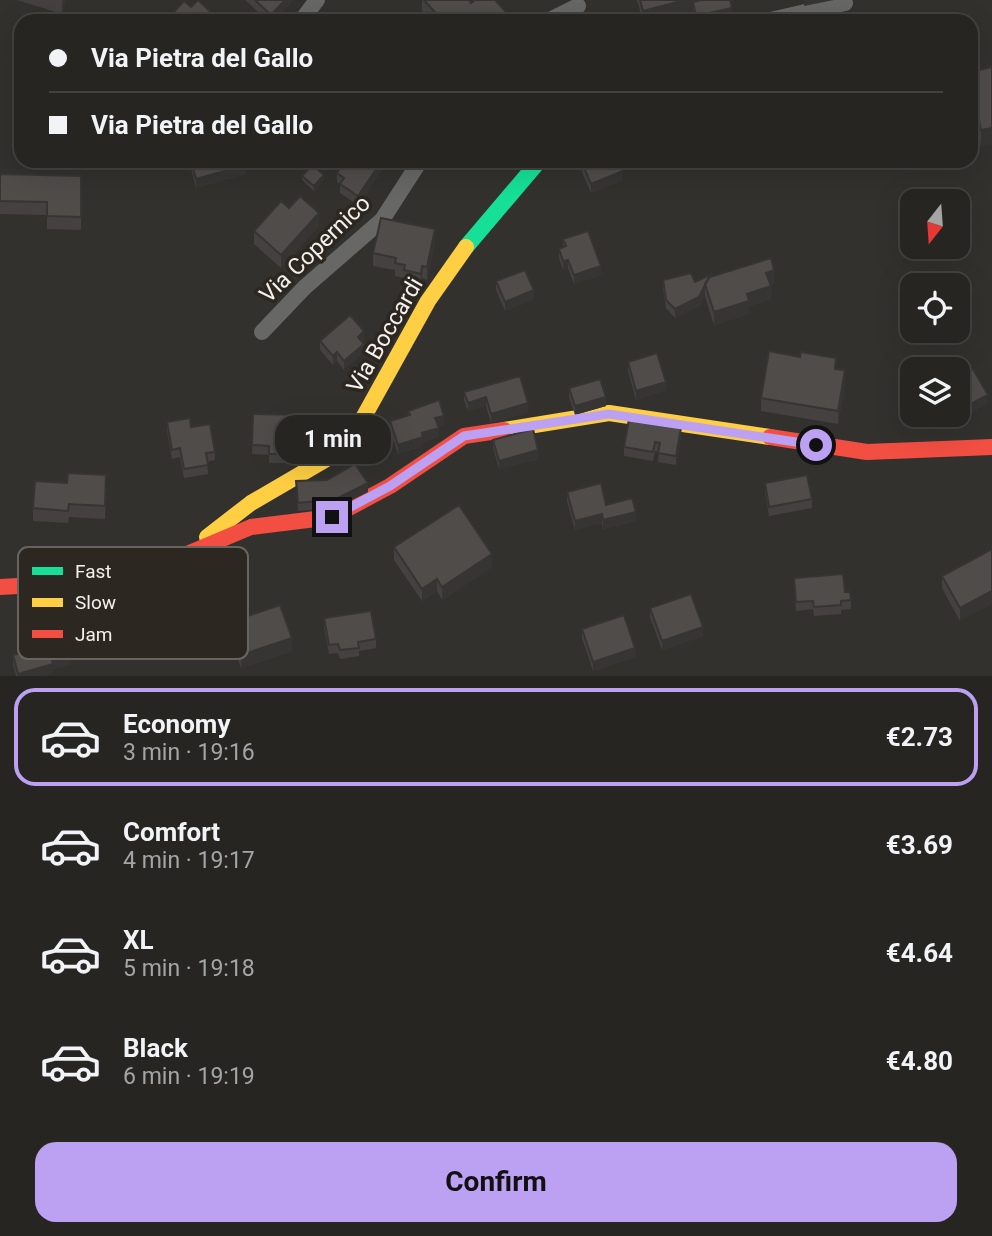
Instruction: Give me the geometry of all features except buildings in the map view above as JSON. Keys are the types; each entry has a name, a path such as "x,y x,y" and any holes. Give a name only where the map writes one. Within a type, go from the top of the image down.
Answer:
{"street":[{"path":"306,14 317,0"},
{"path":"797,14 845,3"},
{"name":"Via Copernico","path":"262,332 305,286 382,220 415,168"},
{"name":"Via Boccardi","path":"194,547 250,503 347,447 428,301 463,251 533,168"},
{"path":"204,547 251,527 332,517 390,486 464,436 609,414 867,452 992,447"},
{"path":"0,587 18,586"}],"traffic: fast":[{"path":"466,247 533,168"}],"traffic: slow":[{"path":"207,537 251,503 347,447 428,301 466,247"},
{"path":"504,430 609,413 770,437"}],"traffic: jam":[{"path":"203,547 251,527 332,517 390,486 464,436 504,430"},
{"path":"770,437 867,452 992,447"},
{"path":"0,587 18,586"}],"route":[{"path":"332,517 390,486 464,436 609,414 816,445"}]}
